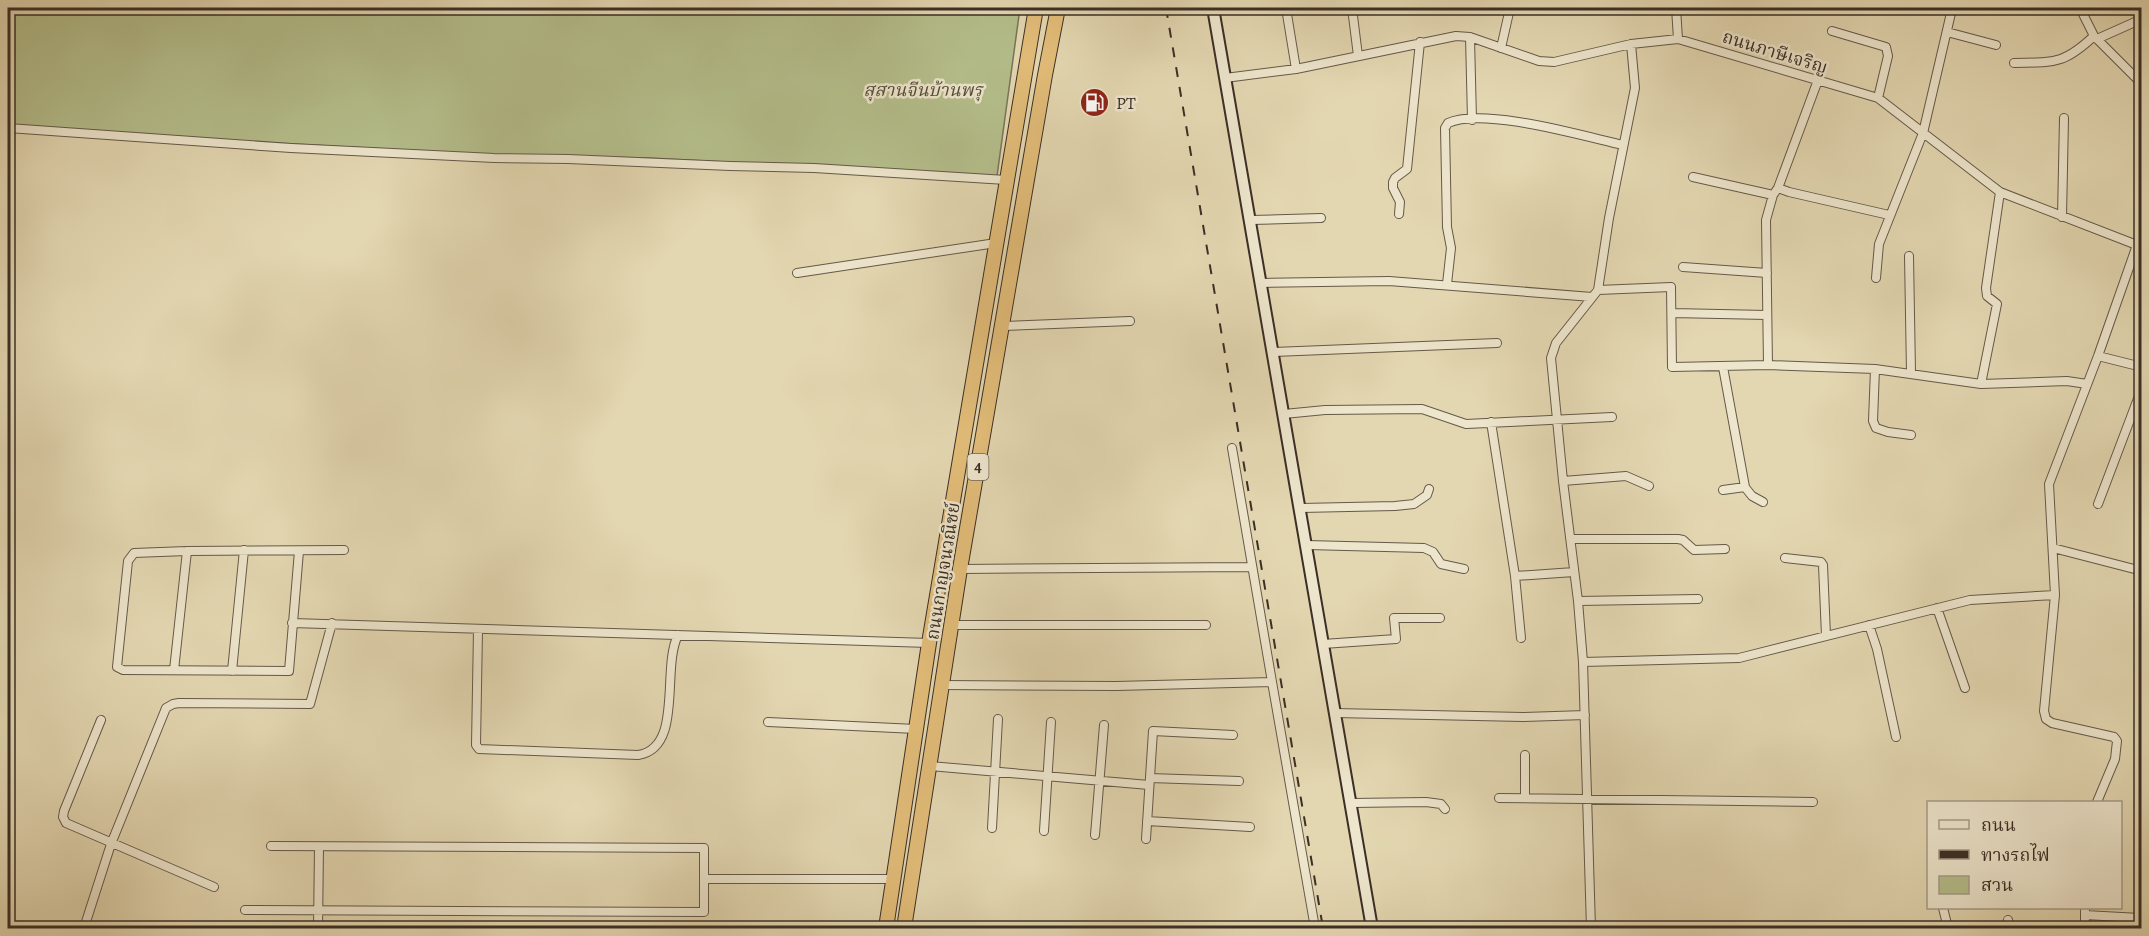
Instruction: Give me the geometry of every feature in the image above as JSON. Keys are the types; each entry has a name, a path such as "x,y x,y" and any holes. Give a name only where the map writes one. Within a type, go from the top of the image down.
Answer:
{"highway":[{"name":"ถนนกาญจนวณิชย์","path":"886,928 929,644 1036,8"},
{"name":"ถนนกาญจนวณิชย์","path":"904,928 960,568 1058,8"}],"street":[{"path":"1213,8 1372,928"},
{"path":"1286,8 1296,69"},
{"path":"1352,8 1358,56"},
{"path":"1502,48 1510,8"},
{"path":"1676,8 1678,39"},
{"path":"1876,278 1879,244 1923,133 1951,13 1957,8"},
{"path":"2080,8 2095,38 2142,84"},
{"path":"2014,63 2053,62 2069,57 2095,38 2142,21"},
{"path":"1832,31 1886,48 1888,56 1878,98"},
{"path":"1947,32 1996,45"},
{"name":"ถนนภาษีเจริญ","path":"1225,78 1296,69 1456,36 1470,37 1539,61 1554,62 1631,44 1678,39 1878,98 2000,192 2139,246"},
{"path":"1470,37 1472,120"},
{"path":"1400,214 1400,202 1393,188 1393,182 1407,170 1420,42"},
{"path":"1591,928 1589,798 1583,662 1551,366 1552,353 1560,339 1595,293 1635,88 1631,44"},
{"path":"1768,365 1766,220 1818,80"},
{"path":"2062,217 2064,118"},
{"path":"1447,284 1451,248 1447,227 1445,128 1451,122 1472,120 1518,122 1623,145"},
{"path":"8,128 291,148 494,158 814,168 1006,180"},
{"path":"1693,177 1789,192 1890,215"},
{"path":"1981,384 1996,304 1988,296 1986,288 2000,192"},
{"path":"1251,220 1321,218"},
{"path":"797,273 996,243"},
{"path":"2097,801 2115,759 2117,741 2114,737 2052,723 2046,719 2044,711 2055,595 2049,484 2139,246"},
{"path":"1909,256 1911,373"},
{"path":"1683,267 1767,273"},
{"path":"1262,283 1389,281 1595,293 1671,286 1672,367 1768,365 1875,369 1981,384 2067,381 2087,384"},
{"path":"1672,313 1767,315"},
{"path":"1003,326 1130,321"},
{"path":"1274,352 1497,343"},
{"path":"2098,356 2142,367"},
{"path":"1723,367 1744,486 1752,496 1762,502"},
{"path":"1875,369 1874,421 1876,428 1911,435"},
{"path":"2098,504 2142,388"},
{"path":"1284,414 1325,410 1422,409 1462,424 1612,417"},
{"path":"1491,422 1515,576 1521,638"},
{"path":"1232,448 1315,928"},
{"path":"1563,481 1626,476 1649,486"},
{"path":"1723,490 1744,486"},
{"path":"1301,508 1414,504 1426,495 1429,489"},
{"path":"1570,539 1678,539 1683,540 1694,550 1725,549"},
{"path":"1307,545 1424,548 1431,550 1442,564 1464,569"},
{"path":"2053,548 2142,571"},
{"path":"232,671 244,550"},
{"path":"299,551 289,671 120,669 116,664 129,558 138,552 344,550"},
{"path":"174,670 187,551"},
{"path":"1785,558 1812,560 1821,562 1823,565 1826,636"},
{"path":"960,568 1252,567"},
{"path":"1515,576 1574,572"},
{"path":"1583,662 1739,658 1970,600 2055,595"},
{"path":"1578,601 1698,599"},
{"path":"1937,608 1965,688"},
{"path":"1323,644 1396,639 1394,618 1440,618"},
{"path":"292,623 929,644"},
{"path":"84,928 111,844 166,708 179,703 310,704 332,623"},
{"path":"951,625 1206,625"},
{"path":"1869,625 1877,649 1896,737"},
{"path":"478,630 476,745 479,749 638,755 656,748 664,734 672,651 678,635"},
{"path":"942,685 1116,686 1272,682"},
{"path":"1335,713 1523,717 1585,715"},
{"path":"992,828 998,719"},
{"path":"101,720 63,817 69,825 214,887"},
{"path":"768,722 916,729"},
{"path":"1044,831 1051,722"},
{"path":"1095,835 1104,725"},
{"path":"1146,839 1153,731 1233,735"},
{"path":"1525,755 1525,798"},
{"path":"930,766 1099,781 1239,781"},
{"path":"1499,798 1813,802"},
{"path":"1352,803 1426,802 1441,804 1445,809"},
{"path":"1147,821 1250,827"},
{"path":"245,910 704,912 704,848 272,846"},
{"path":"318,928 320,847"},
{"path":"704,879 893,879"},
{"path":"1943,909 1948,928"},
{"path":"2085,928 2085,911 2140,918"}],"green space":[{"name":"สุสานจีนบ้านพรุ","path":"8,8 1020,8 997,176 649,158 493,155 8,128"}],"railway":[{"path":"1166,8 1323,928"}],"place":[{"name":"PT","path":"1095,103"}]}
